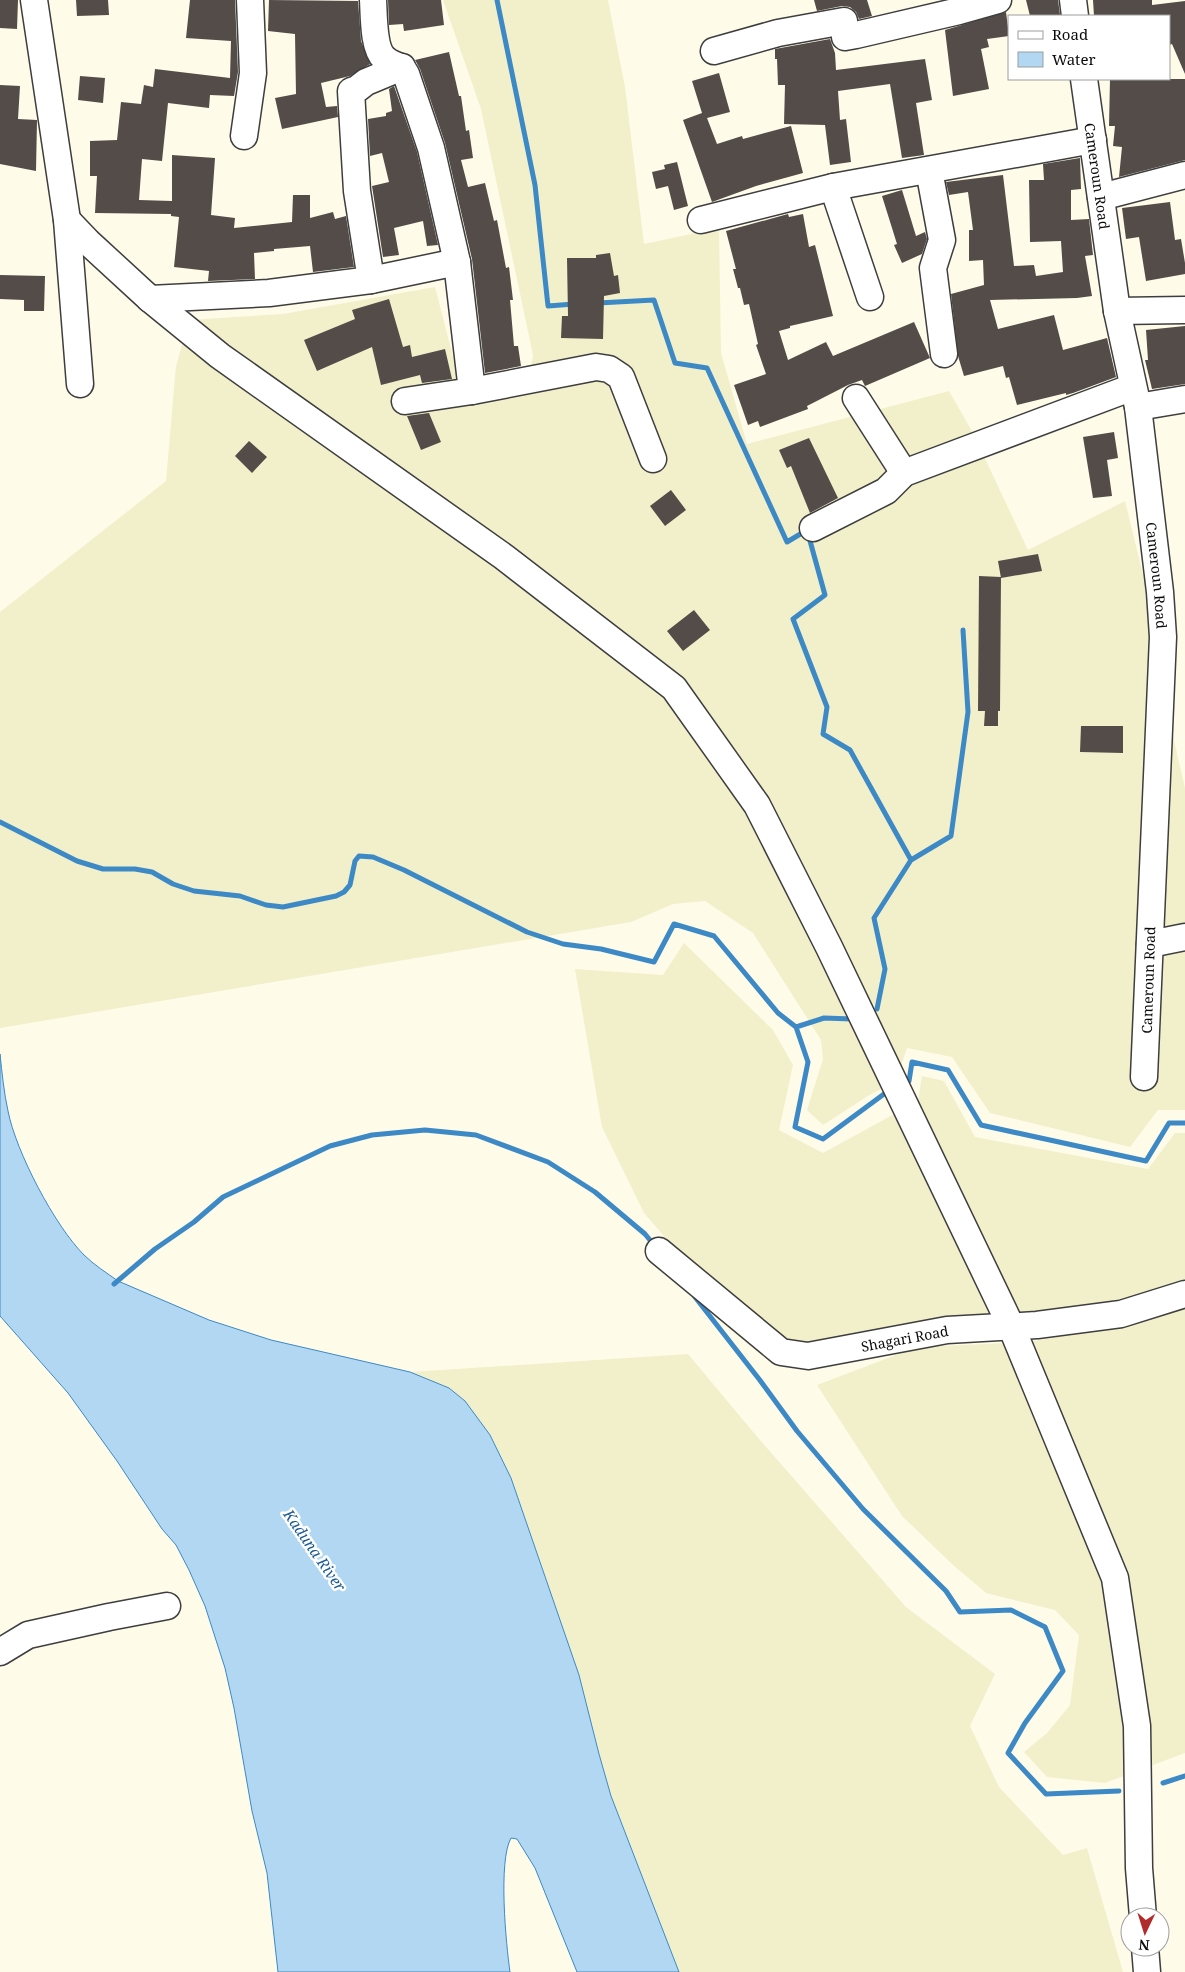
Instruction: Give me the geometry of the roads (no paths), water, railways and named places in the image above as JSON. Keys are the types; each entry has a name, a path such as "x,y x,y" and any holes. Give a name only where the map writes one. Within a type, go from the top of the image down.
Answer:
{"street":[{"path":"34,0 67,220 80,384"},
{"path":"244,136 253,73 250,0"},
{"path":"373,0 376,39 381,56 387,62 402,67 406,74 431,148 457,262 472,391"},
{"path":"714,51 778,33 844,21 845,37 959,11 998,0"},
{"path":"1073,0 1075,15"},
{"path":"372,280 357,191 351,91 366,82 402,67"},
{"name":"Cameroun Road","path":"1084,80 1117,311 1135,397 1160,592 1162,637 1144,1077"},
{"path":"701,220 833,187 1093,140"},
{"path":"929,170 942,240 933,268 944,354"},
{"path":"1101,197 1185,175"},
{"path":"833,187 870,297"},
{"path":"67,220 150,299 220,356 504,557 674,688 756,805 829,947 1011,1326 1115,1578 1137,1726 1139,1868 1142,1907"},
{"path":"150,299 269,293 372,280 457,262"},
{"path":"1117,311 1185,310"},
{"path":"406,401 472,391 596,367 609,369 621,377 653,459"},
{"path":"812,528 886,491 904,473 1135,397 1185,399"},
{"path":"856,398 904,473"},
{"path":"1150,944 1185,937"},
{"name":"Shagari Road","path":"659,1250 781,1352 808,1356 947,1330 1011,1326 1121,1314 1185,1294"},
{"path":"0,1652 28,1635 167,1606"},
{"path":"1146,1957 1147,1972"}],"water":[{"name":"Kaduna River","path":"0,1054 4,1090 12,1128 28,1167 49,1208 61,1226 84,1255 96,1266 118,1281 209,1320 271,1340 410,1372 449,1388 465,1401 490,1435 511,1478 579,1675 611,1796 679,1972 577,1972 535,1868 517,1839 511,1838 507,1849 504,1883 505,1923 510,1972 278,1972 267,1873 252,1811 225,1668 205,1606 176,1545 162,1529 117,1461 68,1393 0,1316"}],"waterway":[{"path":"497,0 535,185 548,306 574,304"},
{"path":"598,303 654,300 675,363 707,368 787,542 807,530 825,595 793,619 827,707 823,734 850,750 911,860"},
{"path":"877,1009 885,969 874,918 911,860 951,836 968,712 963,630"},
{"path":"0,822 77,861 103,869 135,869 152,872 173,884 194,891 240,896 266,905 283,907 336,896 344,892 350,885 355,861 359,856 373,857 404,870 527,932 563,944 601,949 654,962 674,924 714,936 778,1013 796,1027 808,1062 795,1127 823,1139 884,1094"},
{"path":"796,1027 824,1018 852,1019"},
{"path":"909,1081 912,1062 948,1070 981,1125 1146,1161 1169,1123 1185,1123"},
{"path":"114,1284 155,1249 194,1222 223,1197 330,1146 372,1135 425,1130 476,1135 548,1162 595,1192 645,1234 654,1245"},
{"path":"695,1297 797,1431 863,1509 946,1591 960,1612 1011,1610 1045,1627 1063,1671 1025,1723 1008,1753 1046,1794 1119,1791"},
{"path":"1163,1783 1185,1776"}]}
